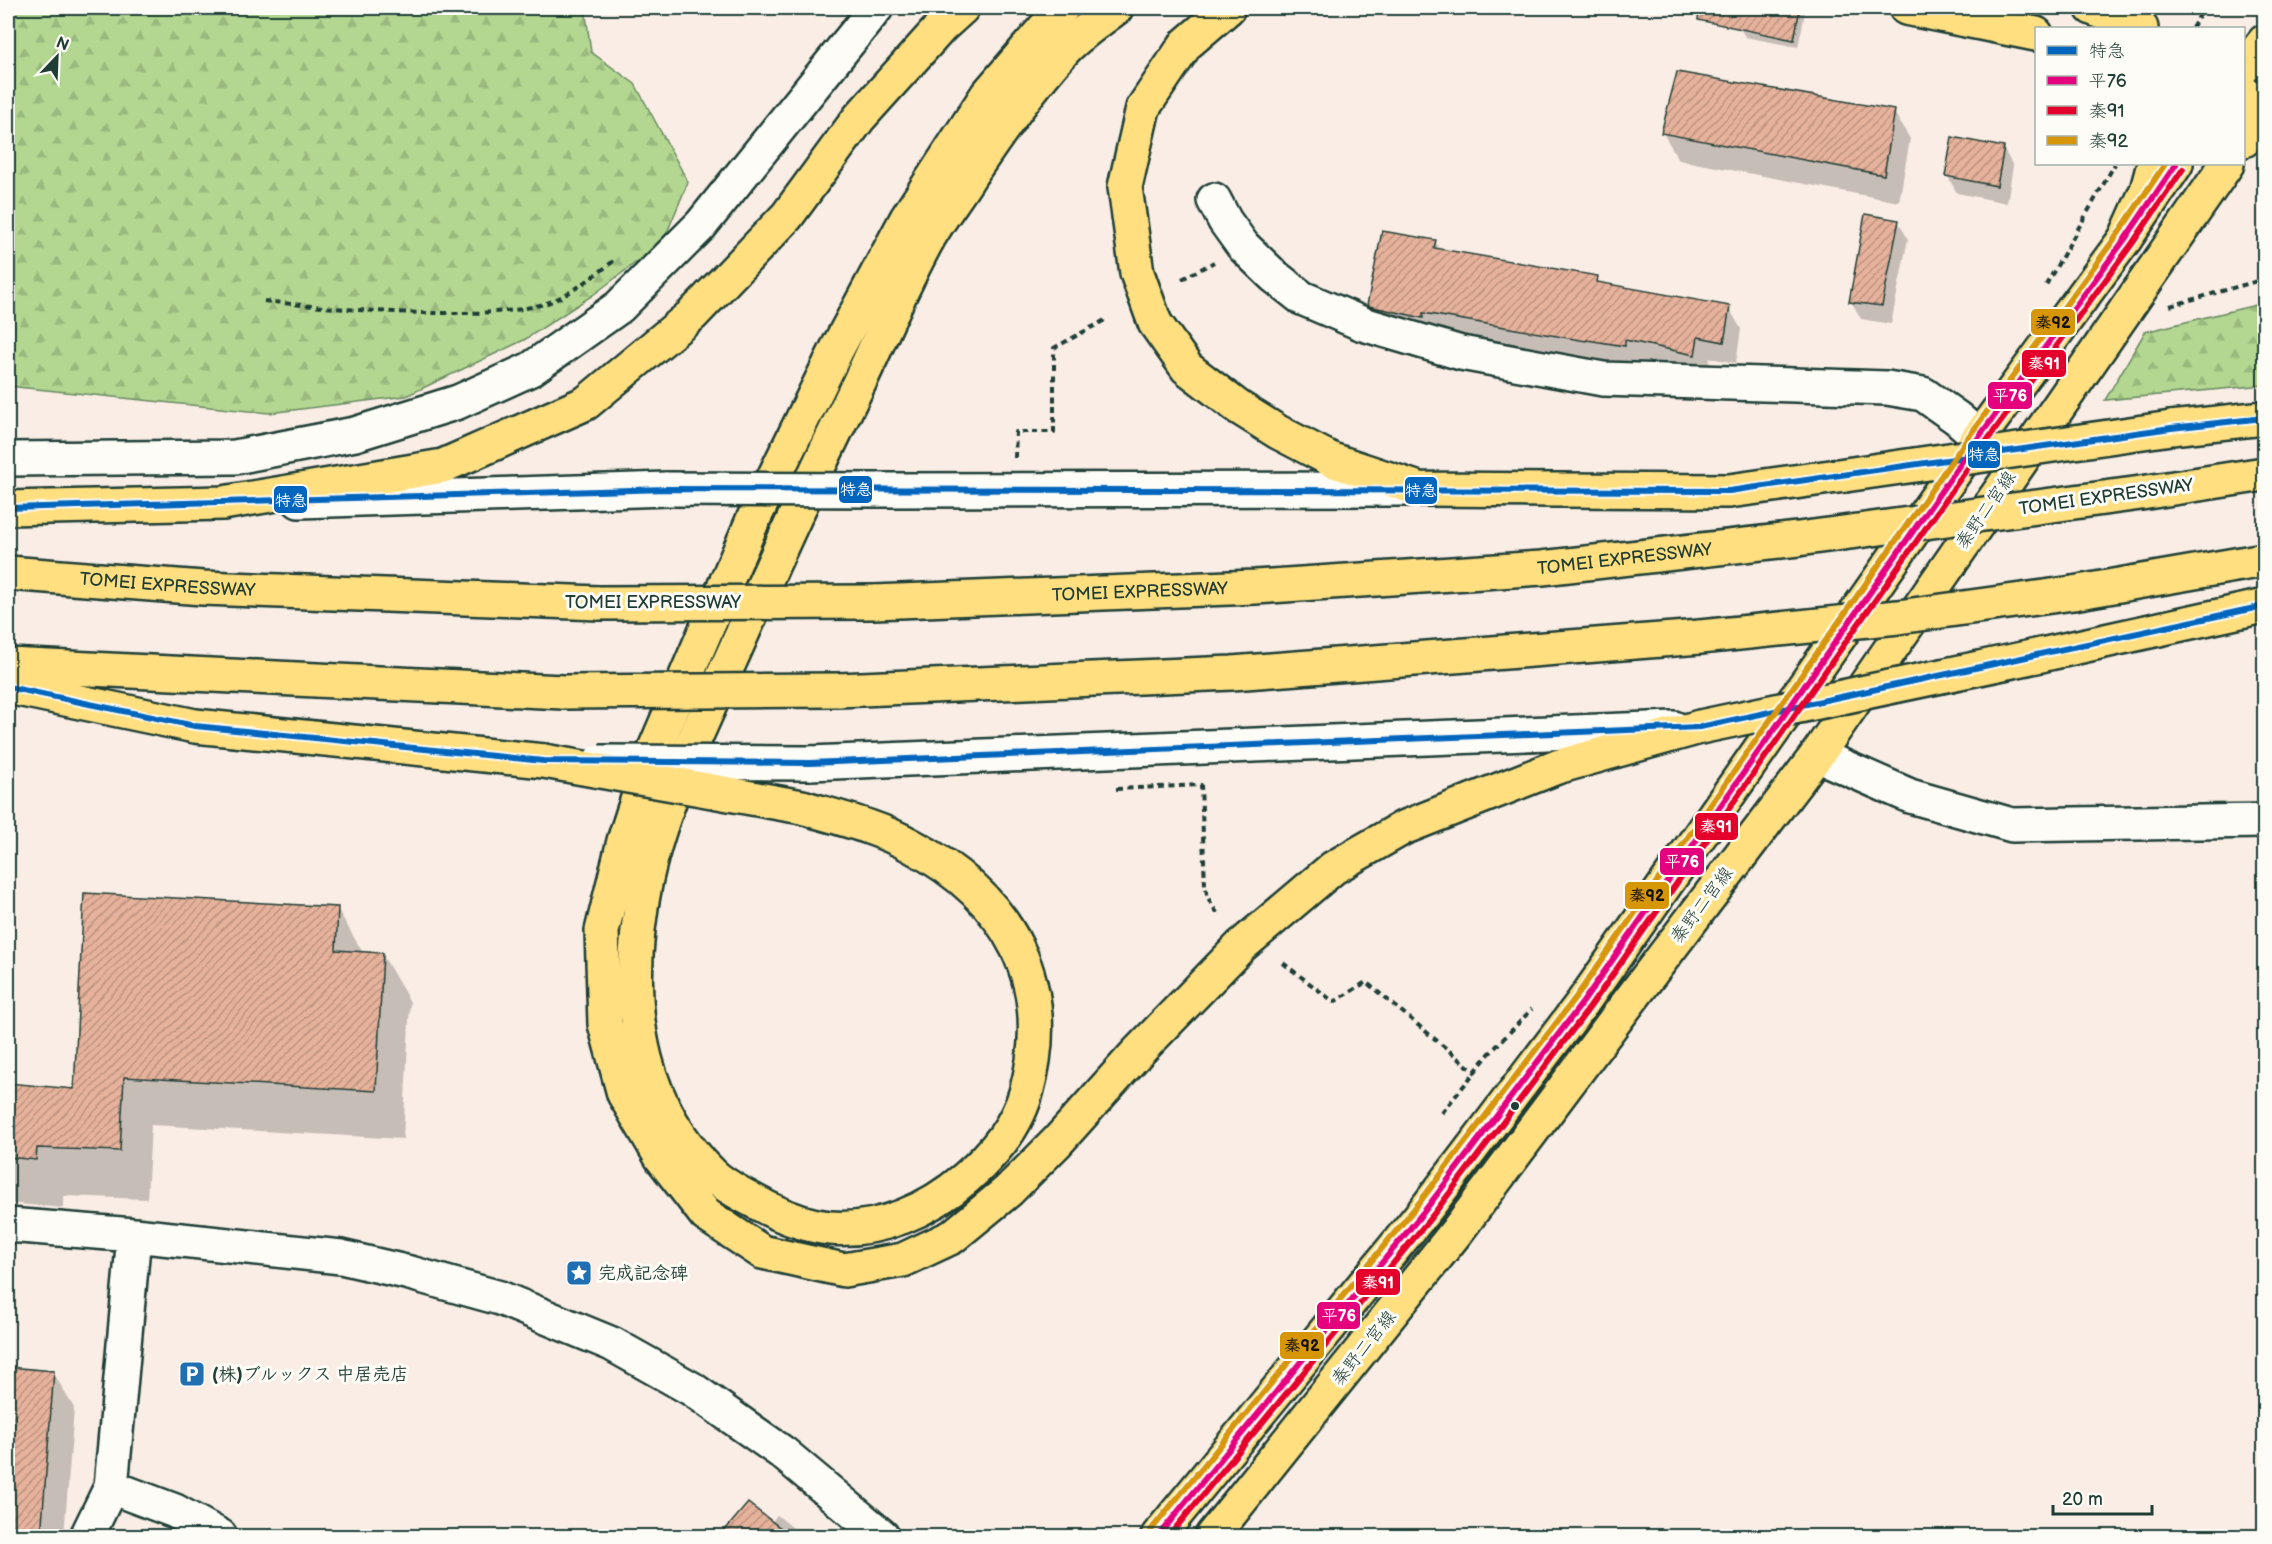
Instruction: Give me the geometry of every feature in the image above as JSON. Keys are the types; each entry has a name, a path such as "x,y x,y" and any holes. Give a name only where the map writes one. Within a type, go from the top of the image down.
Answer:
{"main road":[{"path":"8,508 223,503 443,466 586,403 692,315 779,224 859,118 941,27 962,8"},
{"path":"1062,8 981,104 907,218 837,349 752,522 651,758 624,841 602,931 605,1024 624,1094 661,1157 706,1215 762,1252 844,1270 903,1260 952,1237 1008,1191 1057,1142 1136,1054 1241,946 1333,868 1403,828 1557,767 1700,727 2265,606"},
{"path":"8,687 195,726 544,761 802,807 876,829 909,844 949,867 996,911 1017,944 1030,983 1035,1022 1033,1061 1025,1096 1010,1132 984,1162 946,1195 906,1216 870,1226 829,1228 787,1218 750,1199 717,1178 688,1146 664,1111 646,1064 636,1018 636,940 646,882 667,806 774,560 930,235 1006,122 1069,44 1116,8"},
{"path":"1228,8 1186,44 1143,108 1125,187 1137,273 1155,323 1187,368 1238,407 1278,432 1332,460 1419,489 1728,491 2171,428 2265,418"},
{"path":"1906,8 2029,34"},
{"path":"2092,8 2138,27"},
{"path":"2245,66 2265,42"},
{"path":"2245,94 2265,108 2245,138"},
{"path":"2125,239 2147,190 2154,165"},
{"path":"1158,1536 1426,1209 1576,1012 1979,437 2125,239 2175,165"},
{"name":"秦野二宮線","path":"1212,1536 1457,1231 1817,754 2226,165"},
{"name":"TOMEI EXPRESSWAY","path":"8,573 203,588 599,603 874,602 1255,587 1518,570 1798,539 2265,474"},
{"path":"8,665 563,692 838,690 1232,673 1700,636 1898,617 2073,593 2265,560"}],"street":[{"path":"8,459 235,457 355,434 458,402 531,369 619,307 701,225 876,8"},
{"path":"1214,200 1225,221 1243,246 1274,276 1302,298 1364,324 1461,353 1603,379 1887,388 1923,394 1979,437"},
{"path":"223,503 667,489 1419,489"},
{"path":"544,761 810,763 1700,727"},
{"path":"1817,754 1910,796 2012,825 2265,821"},
{"path":"8,1225 134,1235 341,1257 500,1298 612,1344 692,1389 783,1453 882,1536"},
{"path":"87,1536 111,1487 134,1235"},
{"path":"111,1487 176,1511 220,1536"}],"path":[{"path":"2193,27 2204,8"},
{"path":"2040,295 2114,165"},
{"path":"264,301 414,314 490,313 548,303 597,275 624,252"},
{"path":"2166,307 2265,279"},
{"path":"1015,467 1016,432 1054,432 1054,348 1105,320"},
{"path":"1116,789 1202,785 1205,885 1208,898 1217,913"},
{"path":"1284,963 1334,1002 1366,982 1476,1073"}],"green space":[{"path":"8,8 585,8 591,52 635,84 688,182 663,242 593,295 524,340 406,396 269,413 8,386"},
{"path":"2264,303 2264,385 2105,400 2145,332"}],"building":[{"path":"1699,8 1800,8 1794,40 1698,20"},
{"path":"1677,72 1895,110 1884,175 1661,133"},
{"path":"1952,137 2004,147 1997,186 1945,176"},
{"path":"1865,214 1899,220 1882,306 1849,302"},
{"path":"1382,231 1436,240 1434,248 1598,276 1597,282 1730,306 1724,342 1698,337 1695,355 1625,340 1625,346 1586,341 1423,313 1423,318 1369,306 1367,305"},
{"path":"84,893 338,907 336,950 383,953 376,1091 124,1077 120,1151 37,1148 36,1160 8,1157 8,1083 74,1089"},
{"path":"8,1367 54,1371 41,1536 8,1536"},
{"path":"748,1503 791,1536 720,1536"}],"transit line":[{"name":"秦92","path":"1151,1530 1419,1203 1576,997 1972,432 2118,234 2164,165"},
{"name":"平76","path":"1158,1536 1426,1209 1583,1002 1979,437 2125,239 2175,165"},
{"name":"秦91","path":"1169,1536 1433,1215 1590,1007 1986,442 2132,244 2183,169"},
{"name":"特急","path":"8,508 667,489 1729,491 2171,428 2264,418"},
{"name":"特急","path":"8,687 195,726 544,761 810,763 1700,727 2264,606"}],"place":[{"name":"完成記念碑","path":"579,1273"},
{"name":"(株)ブルックス 中居売店","path":"192,1374"}]}
